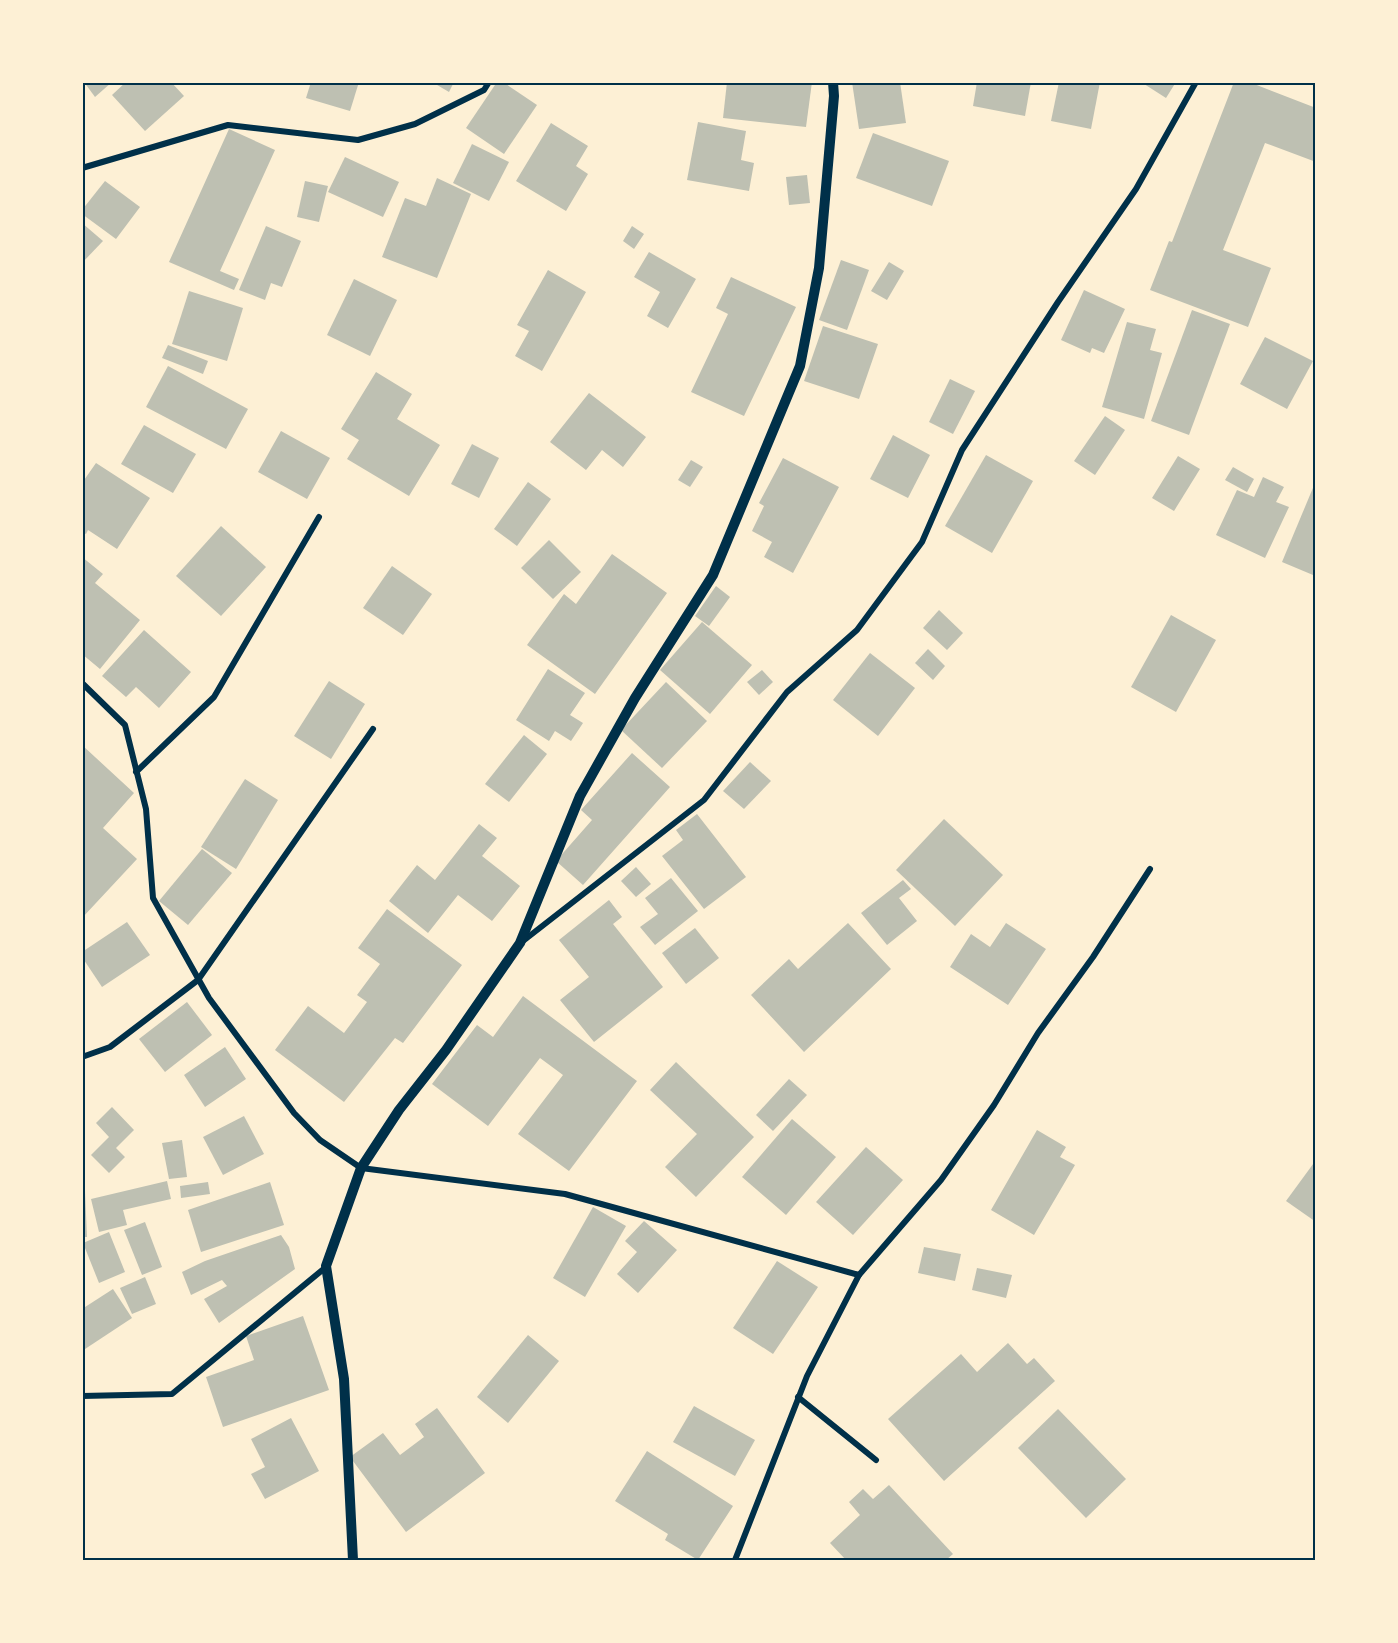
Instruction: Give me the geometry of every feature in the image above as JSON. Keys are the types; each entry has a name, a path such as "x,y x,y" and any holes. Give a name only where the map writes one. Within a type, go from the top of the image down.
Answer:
{"street":[{"path":"82,168 228,125 358,140 415,124 484,90 489,82"},
{"path":"352,1560 344,1379 326,1266 361,1168 399,1110 446,1050 520,943 580,795 635,698 712,575 800,366 819,268 834,96 833,82"},
{"path":"520,943 704,800 787,692 857,630 922,542 962,450 1058,302 1136,189 1196,82"},
{"path":"136,772 214,697 319,517"},
{"path":"82,683 125,725 146,809 153,898 208,998 294,1113 320,1140 361,1168 565,1194 859,1275"},
{"path":"82,1057 110,1047 198,980 374,729"},
{"path":"735,1560 807,1376 859,1275 941,1180 994,1105 1038,1034 1093,957 1150,869"},
{"path":"82,1396 172,1394 326,1266"},
{"path":"798,1397 876,1460"}],"building":[{"path":"84,82 112,82 95,97"},
{"path":"126,82 171,82 184,96 145,131 112,95"},
{"path":"311,82 359,82 350,111 306,98"},
{"path":"432,82 454,82 449,92"},
{"path":"497,82 503,82 537,105 504,154 466,128"},
{"path":"727,82 812,82 806,127 723,118"},
{"path":"852,82 900,82 906,123 859,129"},
{"path":"977,82 1031,82 1025,116 973,106"},
{"path":"1059,82 1100,82 1091,129 1051,121"},
{"path":"1141,82 1176,82 1166,98"},
{"path":"1234,82 1249,82 1316,108 1316,162 1265,143 1223,250 1271,268 1248,327 1150,290 1169,241 1172,242"},
{"path":"698,122 746,131 741,160 754,163 749,191 687,180"},
{"path":"551,123 588,146 576,166 588,174 566,211 516,181"},
{"path":"229,129 275,150 220,271 239,279 234,290 169,262"},
{"path":"873,133 949,161 932,206 856,178"},
{"path":"472,144 509,162 489,201 453,183"},
{"path":"345,157 399,182 383,217 328,192"},
{"path":"807,175 810,203 789,205 786,177"},
{"path":"437,178 471,194 437,278 382,257 405,198 426,206"},
{"path":"105,181 140,207 116,239 82,214 82,210"},
{"path":"305,181 328,186 319,222 297,217"},
{"path":"82,223 103,241 82,263"},
{"path":"266,226 301,241 282,287 271,283 265,300 239,290"},
{"path":"632,226 644,234 634,249 623,241"},
{"path":"649,252 696,279 668,328 647,316 660,292 634,277"},
{"path":"841,260 869,270 847,330 819,320"},
{"path":"889,262 904,271 887,300 871,291"},
{"path":"548,270 586,292 542,371 515,356 529,331 517,325"},
{"path":"731,277 796,307 744,416 691,392 728,314 716,308"},
{"path":"354,279 397,300 370,356 327,335"},
{"path":"1084,290 1125,309 1104,353 1092,348 1090,353 1061,340"},
{"path":"189,291 243,308 227,361 172,344"},
{"path":"1192,310 1230,324 1189,435 1151,421"},
{"path":"1127,322 1156,329 1150,350 1162,353 1144,419 1102,407"},
{"path":"823,326 878,344 859,399 804,381"},
{"path":"1265,337 1313,361 1287,409 1240,384"},
{"path":"168,345 208,361 203,374 162,358"},
{"path":"168,366 248,409 226,449 146,407"},
{"path":"376,372 412,394 397,419 440,445 409,496 347,459 359,440 341,429"},
{"path":"950,379 975,391 953,434 929,422"},
{"path":"589,393 646,437 623,467 602,450 586,470 550,442"},
{"path":"1105,416 1125,430 1095,475 1074,461"},
{"path":"144,425 196,454 173,493 121,464"},
{"path":"281,431 330,458 307,499 258,472"},
{"path":"893,435 930,455 908,498 870,479"},
{"path":"472,444 499,458 479,498 451,484"},
{"path":"986,455 1033,481 992,553 945,526"},
{"path":"1178,456 1200,469 1174,511 1152,498"},
{"path":"783,458 839,487 793,573 764,557 772,542 752,531 764,506 759,503"},
{"path":"691,460 703,467 690,487 678,480"},
{"path":"96,463 150,498 117,549 88,530 86,534 82,532 82,483"},
{"path":"1233,467 1254,479 1247,492 1225,480"},
{"path":"1263,477 1284,487 1276,502 1289,507 1265,558 1216,535 1237,490 1254,497"},
{"path":"528,482 551,499 517,546 494,529"},
{"path":"1315,483 1316,568 1313,575 1282,562"},
{"path":"221,526 266,567 221,616 176,576"},
{"path":"549,540 581,572 553,599 521,568"},
{"path":"612,554 667,593 595,694 527,645 564,594 576,604"},
{"path":"82,557 103,574 95,583 140,620 100,669 82,654"},
{"path":"392,566 432,594 403,635 363,608"},
{"path":"716,586 730,597 709,626 695,616"},
{"path":"939,610 963,633 947,650 923,628"},
{"path":"1171,615 1216,640 1176,712 1131,687"},
{"path":"702,622 752,665 710,714 660,670"},
{"path":"144,630 191,672 159,708 136,687 126,697 102,676"},
{"path":"928,649 945,666 933,680 915,663"},
{"path":"870,653 915,688 878,736 833,700"},
{"path":"548,669 585,693 570,715 583,723 571,741 555,731 549,741 516,720"},
{"path":"762,670 773,682 759,695 747,682"},
{"path":"329,681 365,704 331,759 294,736"},
{"path":"666,682 707,721 662,768 621,730"},
{"path":"524,735 547,754 509,802 485,784"},
{"path":"82,745 134,793 103,828 137,859 82,918"},
{"path":"632,753 670,787 583,885 556,861 592,820 581,810"},
{"path":"750,762 771,781 744,809 723,791"},
{"path":"245,779 278,800 236,869 201,847"},
{"path":"697,814 746,877 704,909 662,856 683,840 676,830"},
{"path":"944,819 1003,875 955,926 896,870"},
{"path":"479,824 497,838 482,856 520,886 492,921 458,895 428,933 389,901 417,865 435,880"},
{"path":"202,849 232,873 188,925 159,901"},
{"path":"636,867 651,884 636,897 621,881"},
{"path":"671,878 698,911 655,945 640,927 658,914 645,898"},
{"path":"903,880 911,889 899,898 917,921 887,945 861,913"},
{"path":"609,900 622,917 613,924 663,987 594,1042 560,1000 589,977 559,940"},
{"path":"387,909 462,965 403,1043 395,1038 344,1102 275,1050 308,1006 344,1033 367,1002 357,995 380,964 358,948"},
{"path":"127,922 150,955 102,987 82,957 82,952"},
{"path":"848,923 891,969 804,1052 751,995 789,959 798,969"},
{"path":"1006,923 1046,949 1008,1005 950,967 971,934 990,947"},
{"path":"695,928 719,958 686,984 662,953"},
{"path":"523,996 637,1081 569,1171 518,1134 563,1075 540,1058 488,1126 432,1084 477,1025 493,1037"},
{"path":"187,1002 212,1035 165,1072 139,1039"},
{"path":"225,1047 246,1079 205,1107 184,1075"},
{"path":"676,1062 754,1137 696,1197 665,1167 697,1134 650,1090"},
{"path":"789,1079 807,1095 773,1131 756,1115"},
{"path":"112,1107 134,1130 116,1148 125,1157 109,1173 91,1155 109,1137 96,1123"},
{"path":"244,1116 264,1154 223,1175 203,1137"},
{"path":"792,1119 836,1157 786,1215 742,1177"},
{"path":"1037,1130 1066,1147 1060,1157 1075,1165 1034,1235 991,1210"},
{"path":"182,1140 187,1177 169,1179 162,1143"},
{"path":"866,1147 903,1180 853,1235 816,1202"},
{"path":"1316,1160 1316,1222 1286,1201"},
{"path":"167,1181 171,1199 123,1210 127,1225 99,1232 91,1199"},
{"path":"208,1182 210,1194 181,1198 180,1186"},
{"path":"270,1182 284,1225 201,1252 188,1210"},
{"path":"82,1191 85,1191 87,1237 82,1237"},
{"path":"593,1207 626,1226 585,1297 553,1278"},
{"path":"644,1221 677,1250 638,1293 617,1274 637,1252 625,1241"},
{"path":"145,1222 162,1267 142,1275 124,1230"},
{"path":"109,1232 125,1272 99,1283 83,1243"},
{"path":"281,1235 289,1247 295,1269 219,1323 204,1299 227,1286 222,1280 191,1295 182,1272 205,1261"},
{"path":"924,1247 961,1254 955,1281 918,1273"},
{"path":"777,1261 818,1287 773,1354 733,1328"},
{"path":"977,1268 1012,1275 1006,1298 972,1290"},
{"path":"145,1277 156,1304 132,1314 120,1288"},
{"path":"113,1289 132,1318 82,1351 82,1309"},
{"path":"303,1316 329,1390 223,1427 206,1377 254,1360 246,1336"},
{"path":"528,1335 559,1361 508,1423 477,1397"},
{"path":"1008,1343 1027,1364 1034,1358 1055,1381 944,1481 888,1419 961,1354 977,1372"},
{"path":"694,1406 755,1440 735,1476 673,1442"},
{"path":"437,1408 485,1473 406,1532 350,1457 383,1433 400,1455 424,1437 415,1424"},
{"path":"1058,1409 1126,1479 1086,1518 1018,1448"},
{"path":"291,1418 319,1471 265,1499 251,1474 265,1467 251,1439"},
{"path":"647,1451 733,1506 698,1560 665,1540 668,1534 615,1501"},
{"path":"889,1485 953,1554 946,1560 846,1560 830,1543 860,1515 849,1502 863,1489 873,1499"}]}
